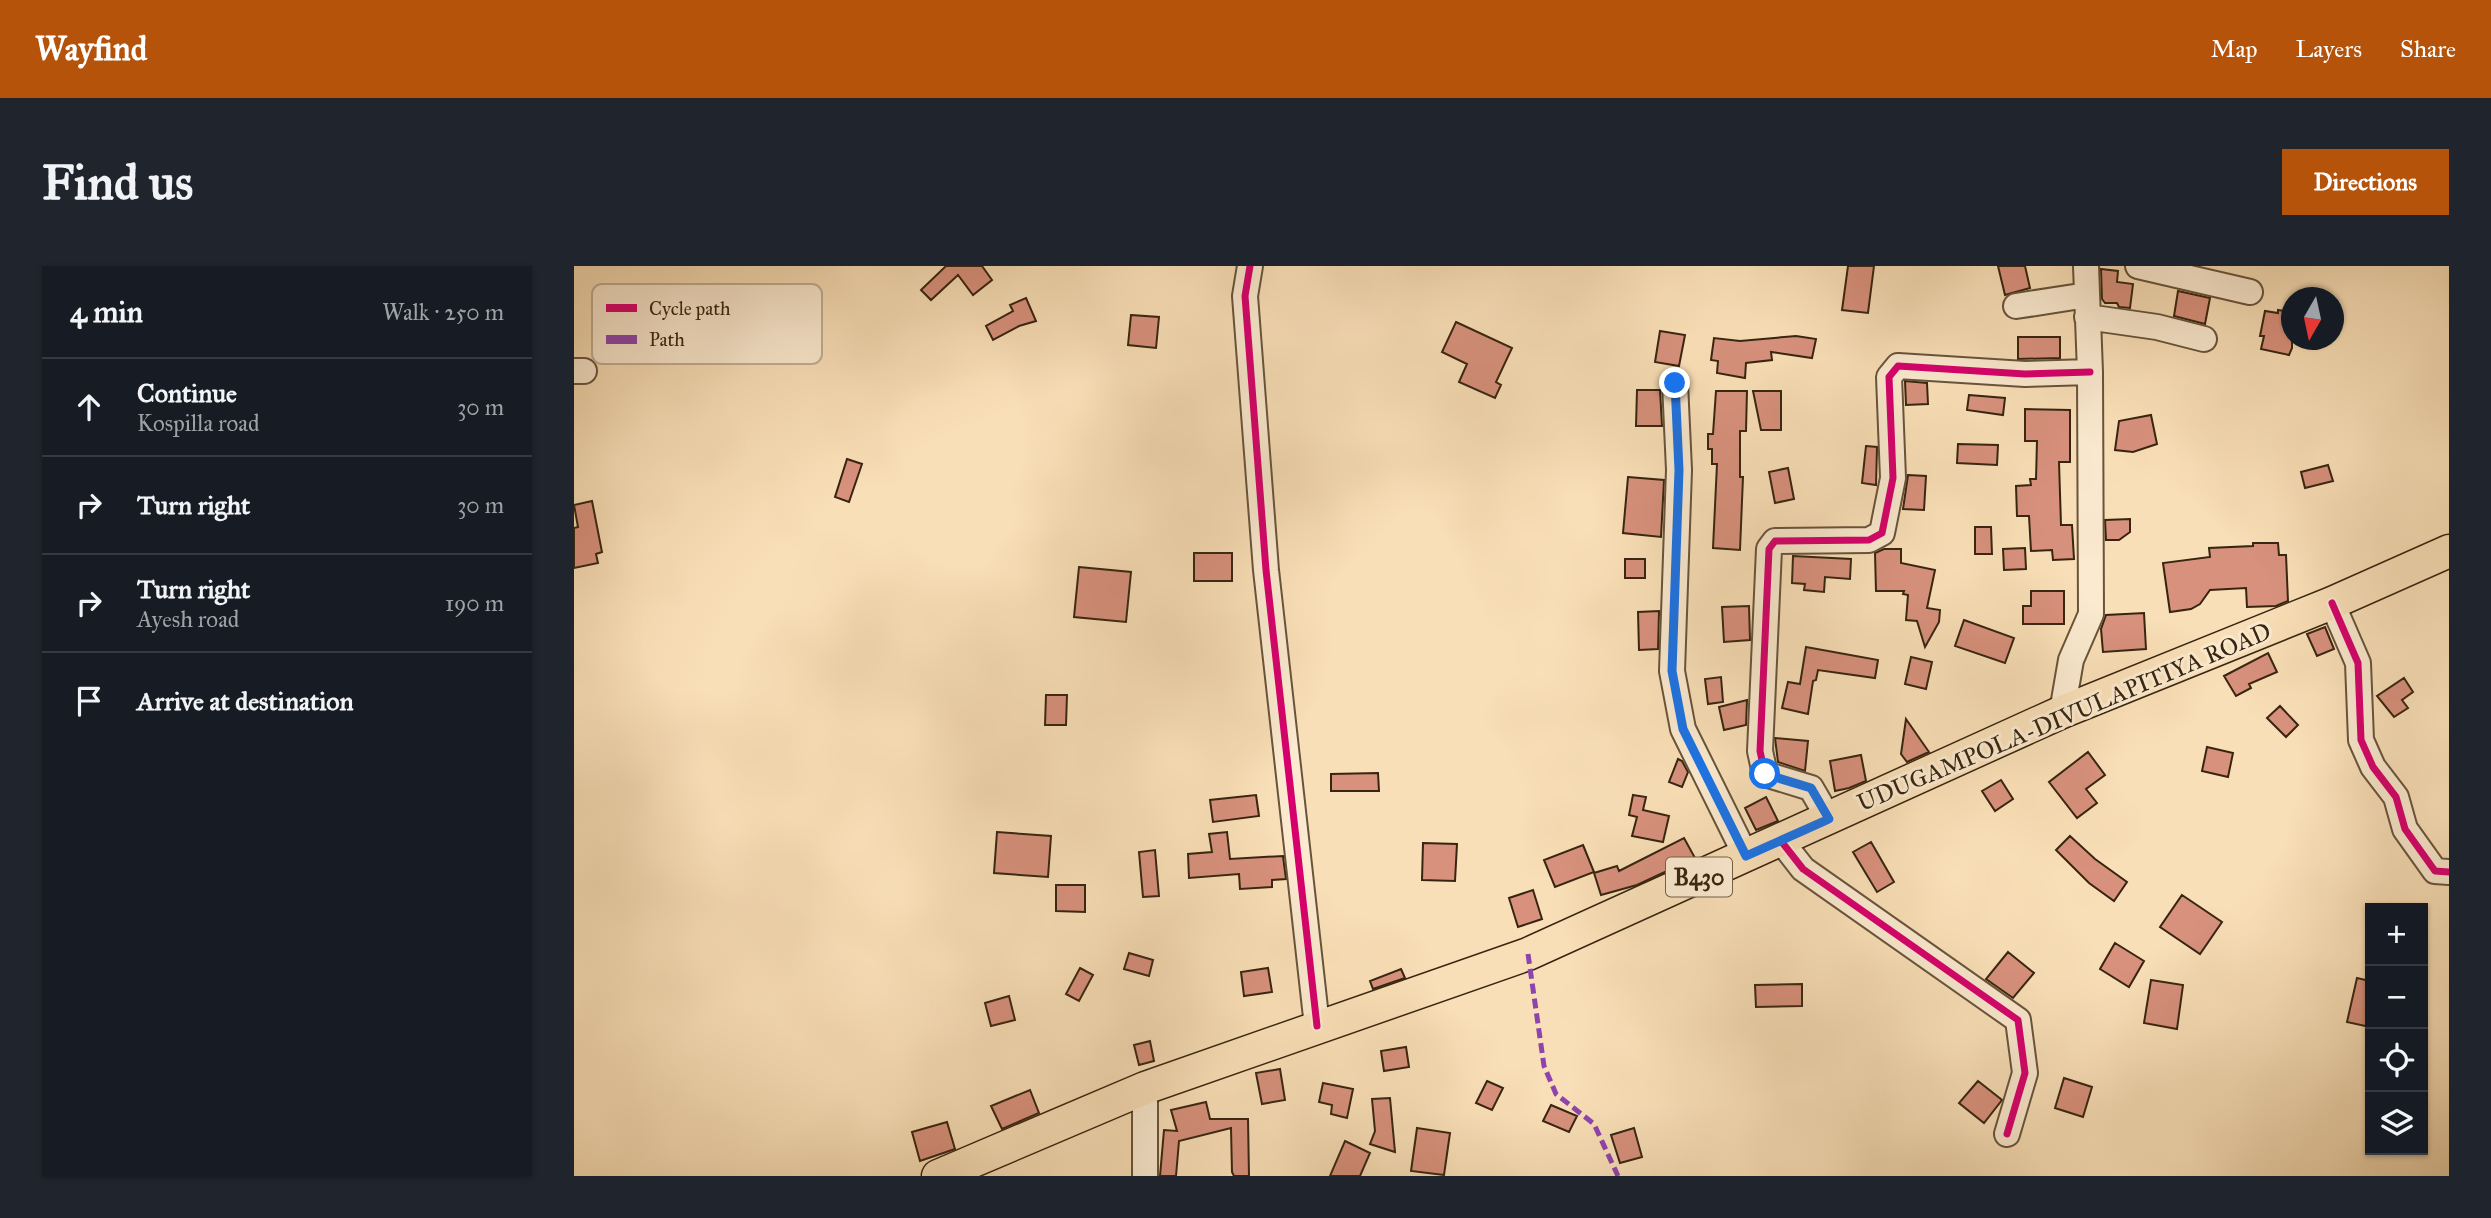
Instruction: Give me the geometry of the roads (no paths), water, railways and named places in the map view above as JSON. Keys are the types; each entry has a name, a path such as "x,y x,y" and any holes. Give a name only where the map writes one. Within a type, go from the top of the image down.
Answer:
{"main road":[{"name":"UDUGAMPOLA-DIVULAPITIYA ROAD","path":"938,1176 1145,1088 1528,954 2062,712 2332,603 2449,551"}],"street":[{"path":"1250,266 1245,296 1266,570 1317,1026"},
{"path":"2062,712 2071,660 2091,614 2090,372 2086,266"},
{"path":"2138,266 2250,292"},
{"path":"2016,306 2087,306 2204,339"},
{"path":"1829,819 1811,788 1765,774 1760,751 1769,549 1775,541 1869,540 1882,533 1893,478 1889,377 1898,366 2025,374 2090,372"},
{"path":"1675,383 1679,470 1672,671 1683,729 1746,856"},
{"path":"2332,603 2358,663 2361,740 2372,767 2396,797 2405,829 2435,871 2449,872"},
{"path":"1781,841 1803,869 2018,1020 2025,1073 2007,1134"},
{"path":"1145,1088 1145,1176"}]}
